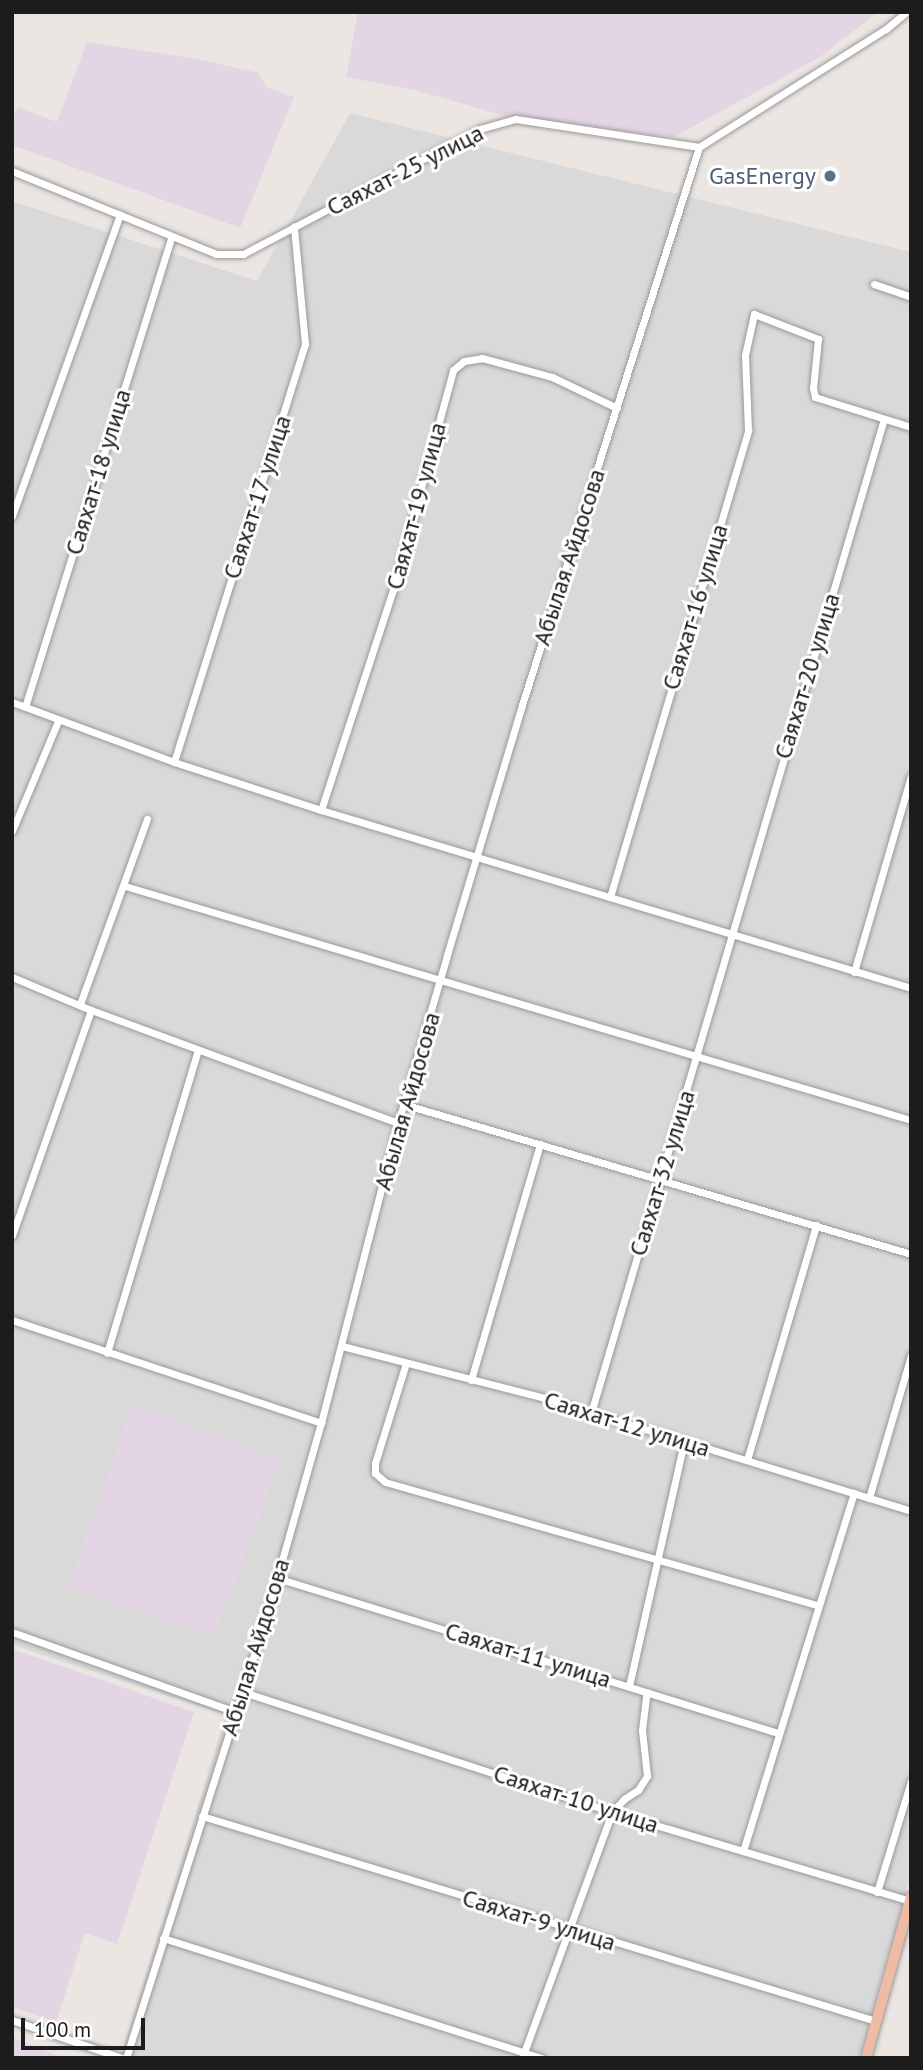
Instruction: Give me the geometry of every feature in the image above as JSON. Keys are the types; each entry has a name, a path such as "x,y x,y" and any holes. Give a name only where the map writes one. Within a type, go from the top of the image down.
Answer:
{"main road":[{"path":"866,2058 910,1899"}],"street":[{"path":"699,147 875,36 906,12"},
{"name":"Саяхат-25 улица","path":"12,171 216,254 243,254 480,129 516,118 699,147"},
{"name":"Абылая Айдосова","path":"124,2058 243,1692 342,1346 403,1104 477,856 699,147"},
{"path":"12,516 120,215"},
{"name":"Саяхат-17 улица","path":"174,762 304,344 294,227"},
{"name":"Саяхат-18 улица","path":"25,707 171,237"},
{"path":"874,284 911,297"},
{"name":"Саяхат-16 улица","path":"610,897 748,430 745,355 754,314 818,339 813,388 815,397 884,419"},
{"name":"Саяхат-19 улица","path":"321,810 393,590 453,370 464,361 482,358 552,377 617,408"},
{"path":"884,419 911,427"},
{"name":"Саяхат-20 улица","path":"731,933 884,419"},
{"path":"12,702 174,762 321,810 911,988"},
{"path":"12,831 58,721"},
{"path":"854,972 911,776"},
{"path":"80,1004 125,886 147,819"},
{"path":"125,886 911,1120"},
{"name":"Саяхат-32 улица","path":"591,1413 659,1179 698,1057 731,933"},
{"path":"12,977 92,1010 398,1123"},
{"path":"12,1236 92,1010"},
{"path":"107,1353 198,1050"},
{"path":"403,1104 911,1254"},
{"path":"471,1380 540,1144"},
{"path":"747,1460 816,1226"},
{"path":"12,1320 321,1423"},
{"name":"Саяхат-12 улица","path":"342,1346 591,1413 911,1511"},
{"path":"869,1498 911,1355"},
{"path":"407,1363 375,1463 375,1473 385,1482 818,1605"},
{"path":"629,1686 684,1441"},
{"path":"743,1851 853,1493"},
{"name":"Саяхат-11 улица","path":"277,1578 778,1733"},
{"path":"12,1632 236,1712"},
{"name":"Саяхат-10 улица","path":"243,1692 612,1812 877,1892 910,1899"},
{"path":"523,2055 567,1928 612,1812 638,1790 647,1776 642,1730 648,1692"},
{"path":"877,1892 911,1781"},
{"name":"Саяхат-9 улица","path":"202,1816 876,2021"},
{"path":"163,1938 523,2055 542,2058"},
{"path":"12,2020 124,2058"}],"shaded area":[{"path":"358,12 878,12 820,57 674,137 516,119 415,90 346,77"},
{"path":"87,42 197,59 259,73 266,87 294,97 240,228 12,145 12,119 18,107 57,122"},
{"path":"350,113 911,252 911,1873 858,2058 120,2058 226,1715 12,1645 12,201 257,281"},
{"path":"133,1404 280,1461 214,1638 68,1587"},
{"path":"12,1649 194,1712 117,1944 85,1933 56,2022 12,2007"},
{"path":"12,2037 63,2058 12,2058"}],"place":[{"name":"GasEnergy","path":"830,176"}]}
